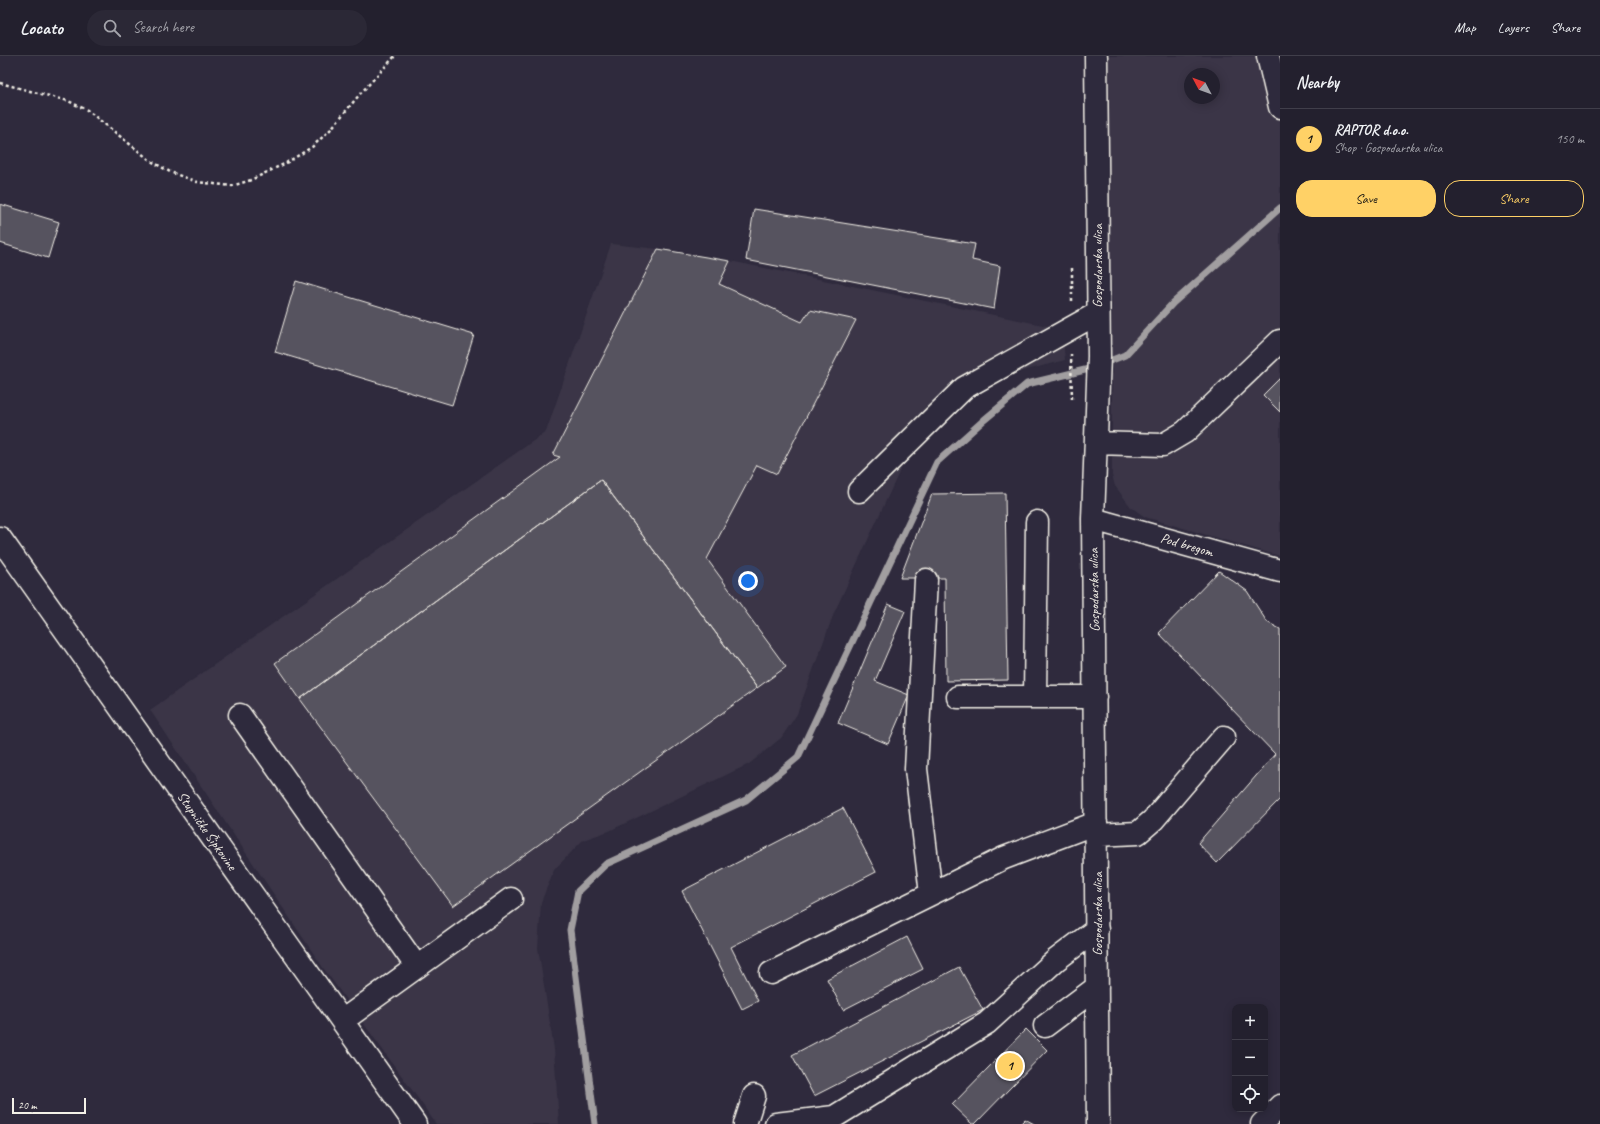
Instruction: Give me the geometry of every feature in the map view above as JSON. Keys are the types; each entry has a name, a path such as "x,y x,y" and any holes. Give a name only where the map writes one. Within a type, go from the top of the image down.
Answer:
{"street":[{"name":"Gospodarska ulica","path":"1096,56 1099,356 1093,519 1098,1124"},
{"path":"1268,56 1280,107"},
{"path":"859,491 964,388 1098,313"},
{"path":"1096,443 1162,445 1185,432 1280,341"},
{"name":"Pod bregom","path":"1093,519 1280,571"},
{"path":"1035,697 1037,522"},
{"name":"Stupničke Šipkovine","path":"0,538 415,1124"},
{"path":"926,580 916,769 931,894"},
{"path":"958,697 1095,697"},
{"path":"240,715 417,967"},
{"path":"771,973 1004,858 1096,829 1138,833 1153,820 1224,737"},
{"path":"342,1021 511,899"},
{"path":"776,1124 834,1117 841,1113 987,1023 1056,960 1097,929"},
{"path":"1045,1026 1097,987"},
{"path":"745,1124 754,1096"},
{"path":"1262,1124 1280,1106"}],"path":[{"path":"0,83 68,101 87,110 141,154 170,172 197,182 232,186 251,180 286,163 312,147 330,130 365,88 396,56"},
{"path":"1071,360 1072,388"}],"shaded area":[{"path":"1107,56 1280,56 1280,556 1145,517 1131,507 1115,486 1112,475 1112,329"},
{"path":"611,244 658,249 730,261 1062,329 1065,360 999,377 962,395 908,453 834,613 797,714 781,738 749,764 609,831 583,840 554,870 541,902 538,948 554,1049 559,1124 436,1124 324,969 150,710 546,432"}],"building":[{"path":"0,204 59,222 48,258 0,243"},
{"path":"754,209 975,244 972,260 1000,266 994,309 746,260"},
{"path":"658,249 730,261 719,284 802,322 810,310 856,320 777,474 757,465 707,559 786,667 757,688 601,480 300,699 275,663 560,457 553,455"},
{"path":"296,281 474,335 452,405 275,352"},
{"path":"1280,378 1280,412 1263,395"},
{"path":"601,480 757,688 453,906 300,699"},
{"path":"1005,493 1008,680 946,681 945,578 900,578 932,494"},
{"path":"1219,571 1247,591 1267,622 1280,629 1280,799 1217,863 1198,843 1275,754 1159,633"},
{"path":"888,604 905,611 875,681 909,695 888,744 838,723"},
{"path":"843,808 876,872 731,947 758,1001 742,1009 682,891"},
{"path":"907,937 923,969 843,1010 827,979"},
{"path":"959,967 983,1010 814,1096 792,1055"},
{"path":"1026,1029 1047,1050 975,1124 972,1124 952,1105"},
{"path":"1025,1119 1034,1124 1020,1124"}],"waterway":[{"path":"595,1124 570,930 578,891 606,864 746,800 798,757 937,462 1027,384 1089,369 1125,355 1173,303 1280,208"}],"place":[{"name":"RAPTOR d.o.o.","path":"1010,1066"}]}
